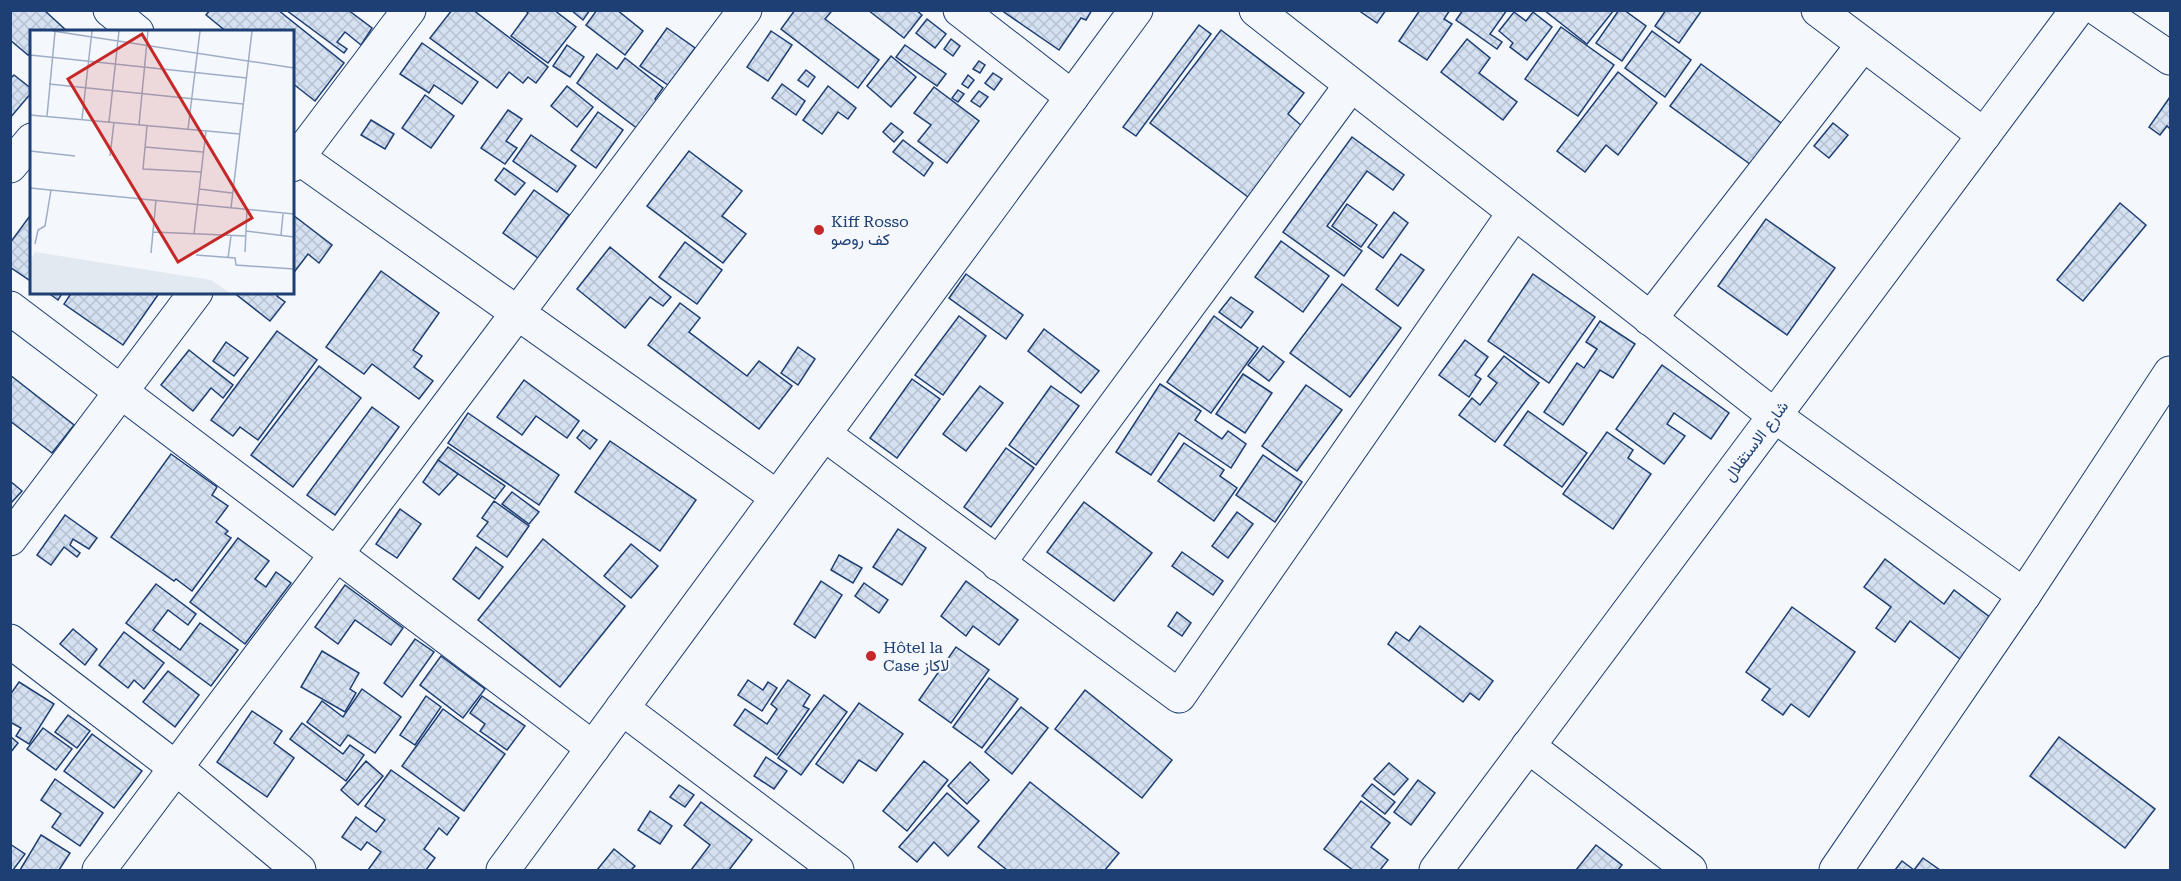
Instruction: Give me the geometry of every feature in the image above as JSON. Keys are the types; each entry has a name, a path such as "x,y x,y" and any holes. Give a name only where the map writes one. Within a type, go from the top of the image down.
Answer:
{"main road":[{"path":"409,10 294,158 777,497"},
{"path":"99,870 745,10"},
{"path":"960,10 1072,97"},
{"path":"503,870 1136,10"},
{"path":"1256,10 1775,416 2024,595"},
{"path":"1818,10 1862,46 1984,135"},
{"name":"شارع الاستقلال","path":"1436,870 2077,10"},
{"path":"2099,10 2170,58"},
{"path":"1650,319 1862,46"},
{"path":"998,564 1351,85"},
{"path":"10,166 30,142"},
{"path":"824,434 1179,696 1514,213"},
{"path":"10,539 194,294"},
{"path":"10,308 593,748"},
{"path":"1836,870 2024,595 2170,373"},
{"path":"10,641 176,768 299,870"},
{"path":"622,708 837,870"},
{"path":"1528,746 1690,870"}],"building":[{"path":"13,10 44,10 66,30 30,30 30,54 28,55 10,40 10,13"},
{"path":"210,10 278,10 344,63 315,101 294,85 294,30 225,30 206,15"},
{"path":"286,10 348,10 372,28 361,45 345,32 337,42 347,49 344,53"},
{"path":"452,10 473,10 548,67 536,83 528,77 523,83 509,72 497,88 430,38"},
{"path":"525,10 554,10 576,27 548,63 511,36 528,13"},
{"path":"571,10 590,10 583,20"},
{"path":"597,10 617,10 643,31 625,55 586,25"},
{"path":"795,10 830,10 831,12 825,19 879,60 858,88 781,29"},
{"path":"868,10 916,10 922,15 904,38"},
{"path":"1001,10 1092,10 1086,20 1081,18 1059,50"},
{"path":"1358,10 1386,10 1377,23"},
{"path":"1420,10 1450,10 1444,19 1452,24 1427,60 1399,41"},
{"path":"1463,10 1507,10 1490,34 1502,42 1497,49 1456,20"},
{"path":"1544,10 1614,10 1587,44"},
{"path":"1619,10 1624,10 1646,26 1622,61 1596,43"},
{"path":"1666,10 1702,10 1679,43 1655,26"},
{"path":"1514,12 1526,21 1533,12 1552,27 1527,60 1510,47 1513,43 1499,31"},
{"path":"927,19 946,34 935,48 916,33"},
{"path":"1199,25 1211,34 1136,136 1123,127"},
{"path":"1561,27 1614,65 1578,116 1525,79"},
{"path":"667,28 695,48 668,85 640,66"},
{"path":"1221,30 1304,93 1288,114 1302,126 1248,197 1150,123"},
{"path":"771,31 792,45 768,81 747,67"},
{"path":"1652,31 1691,60 1665,97 1625,68"},
{"path":"951,39 960,46 953,56 944,49"},
{"path":"1467,39 1490,58 1479,73 1517,102 1503,120 1441,72"},
{"path":"422,43 478,82 462,104 434,85 429,93 400,74"},
{"path":"567,45 584,57 570,77 553,66"},
{"path":"905,45 946,74 937,86 896,57"},
{"path":"597,54 617,69 625,58 663,88 655,99 658,102 638,129 577,83"},
{"path":"891,56 916,77 891,107 867,86"},
{"path":"979,61 985,65 980,73 973,69"},
{"path":"1701,64 1784,125 1754,167 1670,106"},
{"path":"806,70 815,77 808,87 798,80"},
{"path":"1618,72 1657,103 1618,155 1606,145 1585,172 1557,151"},
{"path":"993,73 1002,79 994,90 985,83"},
{"path":"14,75 30,87 30,94 10,118 10,79"},
{"path":"968,75 974,80 968,88 962,84"},
{"path":"782,84 805,101 796,115 772,98"},
{"path":"567,86 593,107 577,127 551,106"},
{"path":"828,86 856,108 848,119 838,112 822,134 803,120"},
{"path":"934,87 979,121 947,163 918,141 931,125 914,113"},
{"path":"958,90 964,94 958,102 952,98"},
{"path":"979,91 988,97 980,107 971,101"},
{"path":"425,95 454,116 431,148 402,128"},
{"path":"2170,97 2170,129 2167,126 2160,135 2149,127"},
{"path":"508,110 522,119 506,141 517,148 505,164 481,148"},
{"path":"598,112 623,130 596,168 571,150"},
{"path":"371,120 394,134 385,149 361,135"},
{"path":"891,123 903,132 894,142 883,132"},
{"path":"1833,123 1848,135 1829,158 1814,146"},
{"path":"531,135 576,166 557,192 513,161"},
{"path":"1352,137 1404,175 1393,190 1367,171 1327,226 1362,251 1344,276 1283,232"},
{"path":"903,140 933,163 924,176 893,152"},
{"path":"689,151 742,191 722,216 746,234 723,263 647,206"},
{"path":"504,168 525,183 515,195 495,180"},
{"path":"534,190 569,215 538,258 503,233"},
{"path":"2120,203 2146,225 2083,301 2057,280"},
{"path":"1347,204 1377,225 1361,247 1332,226"},
{"path":"1394,212 1408,223 1383,258 1368,247"},
{"path":"30,216 30,281 10,267 10,243"},
{"path":"294,216 332,245 319,263 308,254 294,272"},
{"path":"1766,219 1835,268 1787,335 1718,286"},
{"path":"1281,241 1329,276 1303,312 1255,277"},
{"path":"685,242 722,270 697,304 659,277"},
{"path":"610,247 671,297 663,306 650,297 625,328 577,289"},
{"path":"1401,254 1424,270 1398,306 1376,289"},
{"path":"381,271 439,313 413,350 422,356 414,367 433,381 419,399 372,364 364,374 326,347"},
{"path":"966,274 1023,315 1006,339 949,298"},
{"path":"1533,274 1595,317 1549,383 1488,341"},
{"path":"1342,284 1401,328 1350,397 1290,353"},
{"path":"50,294 62,294 58,300"},
{"path":"71,294 159,294 123,345 64,304"},
{"path":"236,294 278,294 277,296 285,302 270,321"},
{"path":"1231,297 1253,312 1241,328 1219,312"},
{"path":"680,303 700,318 689,332 747,376 759,361 792,386 759,429 648,345"},
{"path":"959,316 986,336 943,395 915,375"},
{"path":"1214,316 1258,348 1211,413 1167,382"},
{"path":"1600,321 1635,344 1613,378 1600,370 1563,425 1544,412 1577,363 1584,368 1597,349 1586,342"},
{"path":"1044,329 1099,371 1081,393 1028,351"},
{"path":"277,331 317,360 258,440 240,427 233,436 211,420"},
{"path":"1465,340 1488,357 1475,375 1481,379 1469,397 1439,375"},
{"path":"226,342 248,358 234,376 213,361"},
{"path":"1263,346 1284,362 1269,381 1248,365"},
{"path":"798,347 815,359 798,385 781,373"},
{"path":"189,350 233,385 223,398 211,388 193,411 161,385"},
{"path":"1504,356 1539,383 1495,442 1459,415 1472,398 1480,405 1497,383 1488,376"},
{"path":"1662,365 1729,413 1711,439 1674,413 1667,424 1685,436 1664,464 1616,429"},
{"path":"319,366 361,398 293,487 251,455"},
{"path":"1243,374 1272,393 1245,433 1216,414"},
{"path":"10,375 74,425 52,453 10,421"},
{"path":"912,379 940,399 897,458 870,438"},
{"path":"524,380 579,421 567,438 536,416 522,435 497,417"},
{"path":"1160,384 1201,411 1195,420 1222,439 1228,431 1246,444 1231,468 1179,433 1151,475 1116,452"},
{"path":"1306,385 1342,410 1297,471 1262,446"},
{"path":"980,386 1003,403 966,451 943,434"},
{"path":"1051,386 1079,406 1036,465 1009,445"},
{"path":"372,407 399,427 335,515 307,495"},
{"path":"1528,411 1587,453 1562,487 1504,445"},
{"path":"468,413 559,475 539,505 448,443"},
{"path":"583,430 597,440 590,449 577,438"},
{"path":"1607,432 1633,450 1628,458 1651,474 1613,529 1563,494"},
{"path":"610,441 696,500 660,551 575,492"},
{"path":"1184,443 1224,470 1220,476 1237,488 1214,521 1158,481"},
{"path":"448,447 505,486 495,499 438,460"},
{"path":"1006,448 1034,468 991,527 964,507"},
{"path":"171,454 217,487 212,495 228,506 216,522 228,531 225,534 231,538 192,591 111,537"},
{"path":"1263,455 1302,482 1275,522 1236,495"},
{"path":"438,460 458,474 439,495 423,482"},
{"path":"10,481 22,491 10,504"},
{"path":"512,492 539,512 529,524 502,504"},
{"path":"494,501 529,526 507,557 477,536 488,522 482,518"},
{"path":"1084,502 1152,553 1114,601 1047,552"},
{"path":"400,509 421,524 397,558 376,544"},
{"path":"1237,512 1253,524 1228,558 1212,546"},
{"path":"65,515 97,538 89,549 73,539 70,545 80,553 77,557 64,547 51,565 37,555"},
{"path":"898,529 926,548 902,585 873,567"},
{"path":"238,538 269,561 255,579 266,587 276,572 291,583 245,644 190,602"},
{"path":"543,539 625,606 560,687 478,620"},
{"path":"631,544 658,566 631,598 604,576"},
{"path":"476,547 503,567 479,599 453,579"},
{"path":"1182,552 1223,581 1213,595 1172,566"},
{"path":"839,555 862,568 853,583 831,570"},
{"path":"1885,559 1944,604 1954,590 1991,618 1960,659 1910,621 1895,642 1876,628 1891,607 1864,587"},
{"path":"821,581 842,595 815,638 794,624"},
{"path":"966,581 1018,620 999,645 973,626 966,636 941,616"},
{"path":"864,583 888,600 879,613 855,596"},
{"path":"156,584 196,614 188,625 168,610 153,630 180,650 200,623 238,650 211,686 126,623"},
{"path":"345,585 403,628 391,645 355,620 338,644 315,627"},
{"path":"1792,607 1855,652 1809,717 1791,704 1783,715 1762,700 1770,689 1746,672"},
{"path":"1177,612 1191,623 1182,636 1168,626"},
{"path":"1420,626 1493,681 1479,700 1470,693 1463,702 1388,644 1396,632 1409,641"},
{"path":"73,629 97,649 85,665 60,644"},
{"path":"124,632 164,663 144,689 134,680 128,688 99,665"},
{"path":"415,639 434,652 402,697 384,683"},
{"path":"956,647 989,670 951,723 919,700"},
{"path":"322,651 359,673 350,689 356,693 345,712 301,687"},
{"path":"441,656 485,689 463,718 420,685"},
{"path":"168,671 199,695 175,727 143,702"},
{"path":"989,678 1018,699 982,748 953,727"},
{"path":"748,680 763,690 768,682 777,688 762,711 738,695"},
{"path":"788,680 810,695 803,706 809,709 777,755 734,725 745,709 767,724 777,709 771,704"},
{"path":"19,682 54,704 29,744 16,736 21,728 10,722 10,695"},
{"path":"362,689 401,717 375,753 348,735 340,746 307,722 322,701 343,717"},
{"path":"1085,690 1172,760 1142,798 1055,729"},
{"path":"824,695 847,712 801,775 778,758"},
{"path":"426,696 441,707 415,745 400,735"},
{"path":"482,696 525,726 507,750 480,731 485,724 470,713"},
{"path":"859,703 903,734 876,771 859,760 843,783 816,764"},
{"path":"1021,707 1048,728 1012,774 985,752"},
{"path":"443,709 505,754 464,811 402,766"},
{"path":"252,711 282,731 274,743 294,758 267,797 217,762"},
{"path":"68,715 90,731 77,748 55,732"},
{"path":"302,723 343,754 350,745 364,755 346,781 290,739"},
{"path":"43,728 72,749 56,770 27,749"},
{"path":"92,734 142,771 114,808 64,771"},
{"path":"10,736 18,743 10,753"},
{"path":"2059,737 2155,809 2125,848 2030,776"},
{"path":"766,757 787,771 774,789 754,776"},
{"path":"366,761 383,776 358,805 341,790"},
{"path":"924,761 948,780 907,831 883,811"},
{"path":"970,762 989,780 967,804 948,786"},
{"path":"1389,763 1408,779 1394,795 1374,779"},
{"path":"391,770 459,818 447,835 439,828 424,849 435,858 426,870 368,870 381,852 367,842 361,850 342,837 356,817 376,832 385,820 365,806"},
{"path":"55,779 103,813 80,846 52,827 61,814 41,800"},
{"path":"1418,780 1435,793 1411,825 1394,812"},
{"path":"1030,782 1119,853 1105,870 1007,870 978,847"},
{"path":"1372,784 1395,802 1385,814 1362,796"},
{"path":"679,785 694,795 685,807 670,797"},
{"path":"947,793 979,821 948,856 934,842 917,862 899,847"},
{"path":"1361,801 1390,823 1371,847 1388,860 1380,870 1353,870 1324,849"},
{"path":"701,802 752,840 729,870 691,870 710,845 684,825"},
{"path":"650,811 672,826 660,844 638,830"},
{"path":"41,835 70,853 59,870 20,870"},
{"path":"10,844 25,854 13,870 10,870"},
{"path":"1596,845 1622,865 1618,870 1576,870"},
{"path":"614,849 635,866 631,870 597,870"},
{"path":"1923,858 1940,870 1914,870"},
{"path":"1902,861 1914,870 1895,870"}],"place":[{"name":"Kiff Rosso كف روصو","path":"819,230"},
{"name":"Hôtel la Case لاكاز","path":"871,656"}]}
